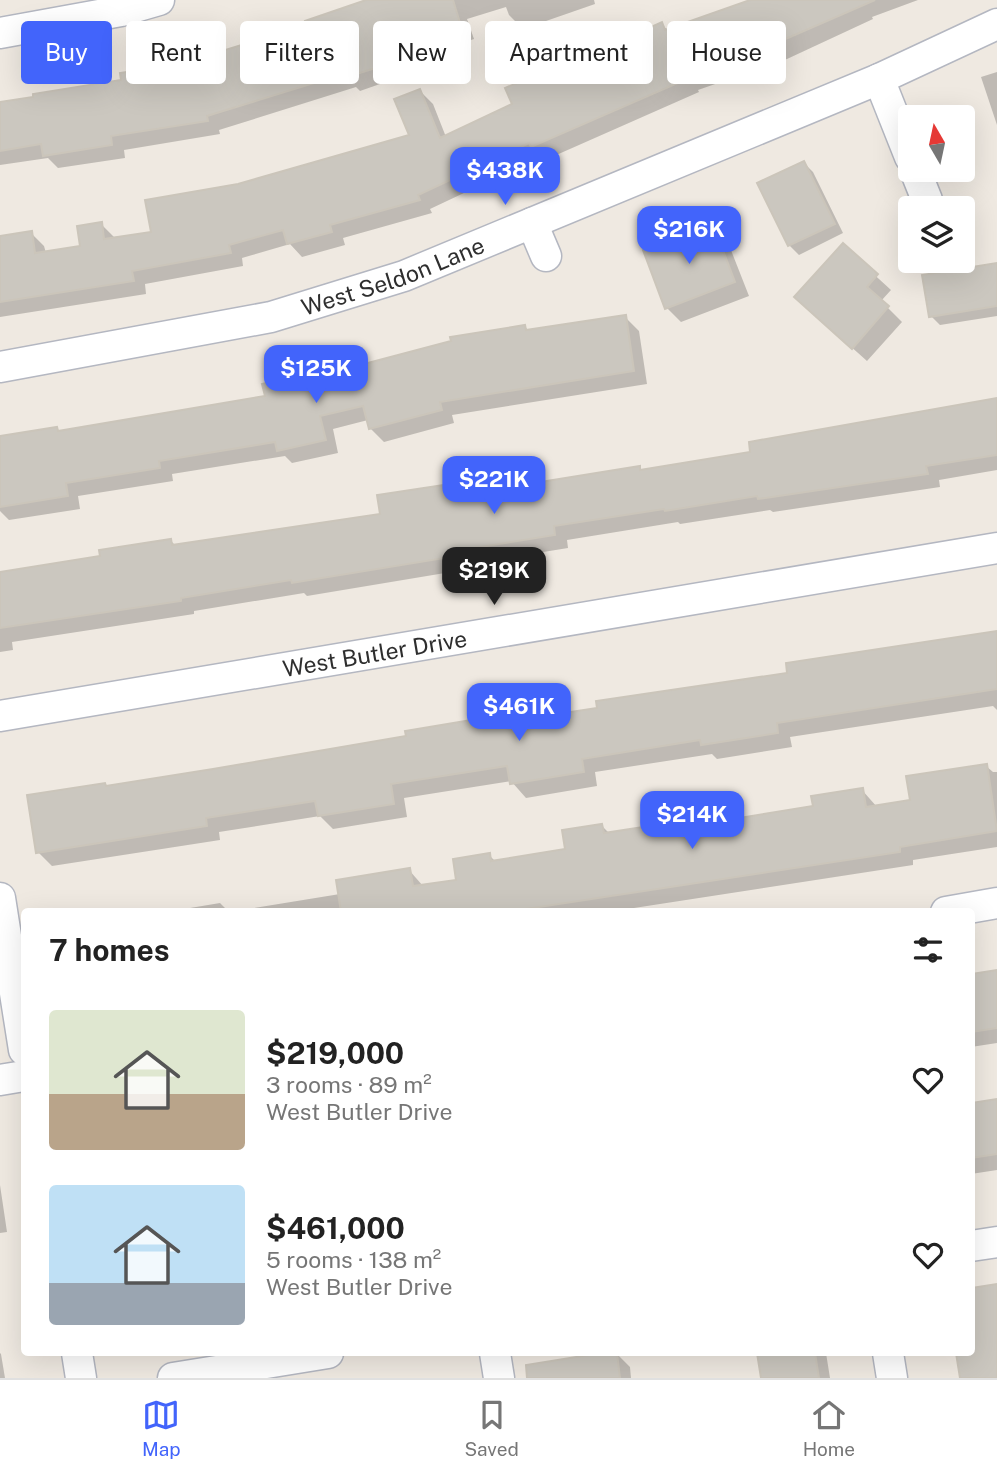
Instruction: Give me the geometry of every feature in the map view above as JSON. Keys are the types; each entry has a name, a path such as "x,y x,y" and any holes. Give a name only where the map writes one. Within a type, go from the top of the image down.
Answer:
{"street":[{"path":"0,33 121,11 159,0"},
{"name":"West Seldon Lane","path":"0,367 271,317 404,276 879,79 997,24"},
{"path":"879,79 898,127"},
{"path":"532,223 546,256"},
{"name":"West Butler Drive","path":"0,716 997,548"},
{"path":"0,898 21,1031"},
{"path":"969,908 997,903"},
{"path":"0,1080 21,1076"},
{"path":"975,1245 997,1242"},
{"path":"77,1356 81,1378"},
{"path":"173,1378 309,1356"},
{"path":"495,1356 499,1378"},
{"path":"888,1356 892,1378"}],"building":[{"path":"366,0 453,0 459,21 373,21 373,69 359,73 359,21 305,21"},
{"path":"750,0 875,0 786,39 786,21 690,21"},
{"path":"662,22 667,29 667,84 676,84 531,147 529,143 418,195 420,200 330,225 332,232 287,244 283,230 229,245 231,253 132,271 134,281 0,302 0,236 32,231 35,253 80,246 77,226 102,222 104,239 151,232 145,200 238,184 409,135 394,99 420,89 440,138 512,104 505,88 515,84 653,84 653,26"},
{"path":"240,45 240,84 311,84 207,116 208,121 111,136 112,145 43,156 41,144 0,151 0,102 33,97 33,94 112,84 112,81 121,80 120,73 126,72 126,84 226,84 226,50"},
{"path":"804,161 835,224 788,246 757,183"},
{"path":"713,224 735,282 665,309 643,250"},
{"path":"843,243 878,274 867,287 889,306 852,349 794,297"},
{"path":"997,263 997,306 929,317 922,275 975,273 975,267"},
{"path":"626,315 634,371 440,402 442,410 369,429 363,406 320,416 326,440 277,451 275,442 159,461 160,468 66,483 68,496 0,507 0,436 57,427 58,431 265,396 262,384 329,368 330,373 451,341 450,337 525,325 526,330"},
{"path":"997,398 997,455 926,466 928,474 554,526 555,535 462,550 463,555 0,628 0,572 100,556 99,550 171,539 172,545 380,514 377,495 451,484 453,496 640,466 640,470 750,452 749,442"},
{"path":"997,631 997,689 777,723 778,733 701,745 700,740 582,759 584,772 510,784 507,766 391,784 394,804 318,816 315,801 206,818 207,826 36,853 27,795 213,769 406,736 405,731 550,707 551,715 597,708 596,701 787,673 786,663"},
{"path":"987,764 997,831 900,847 900,852 533,908 340,908 336,880 410,868 413,886 456,880 453,859 490,853 491,861 565,849 562,830 602,824 604,833 683,821 684,827 813,806 811,796 863,788 866,807 910,800 906,776"},
{"path":"997,970 997,1028 975,1031 975,973"},
{"path":"997,1099 997,1154 975,1157 975,1102"},
{"path":"997,1284 997,1378 960,1378 956,1356 975,1356 975,1287"},
{"path":"582,1356 617,1356 620,1378 527,1378 526,1365"},
{"path":"757,1356 815,1356 819,1378 761,1378"}]}
